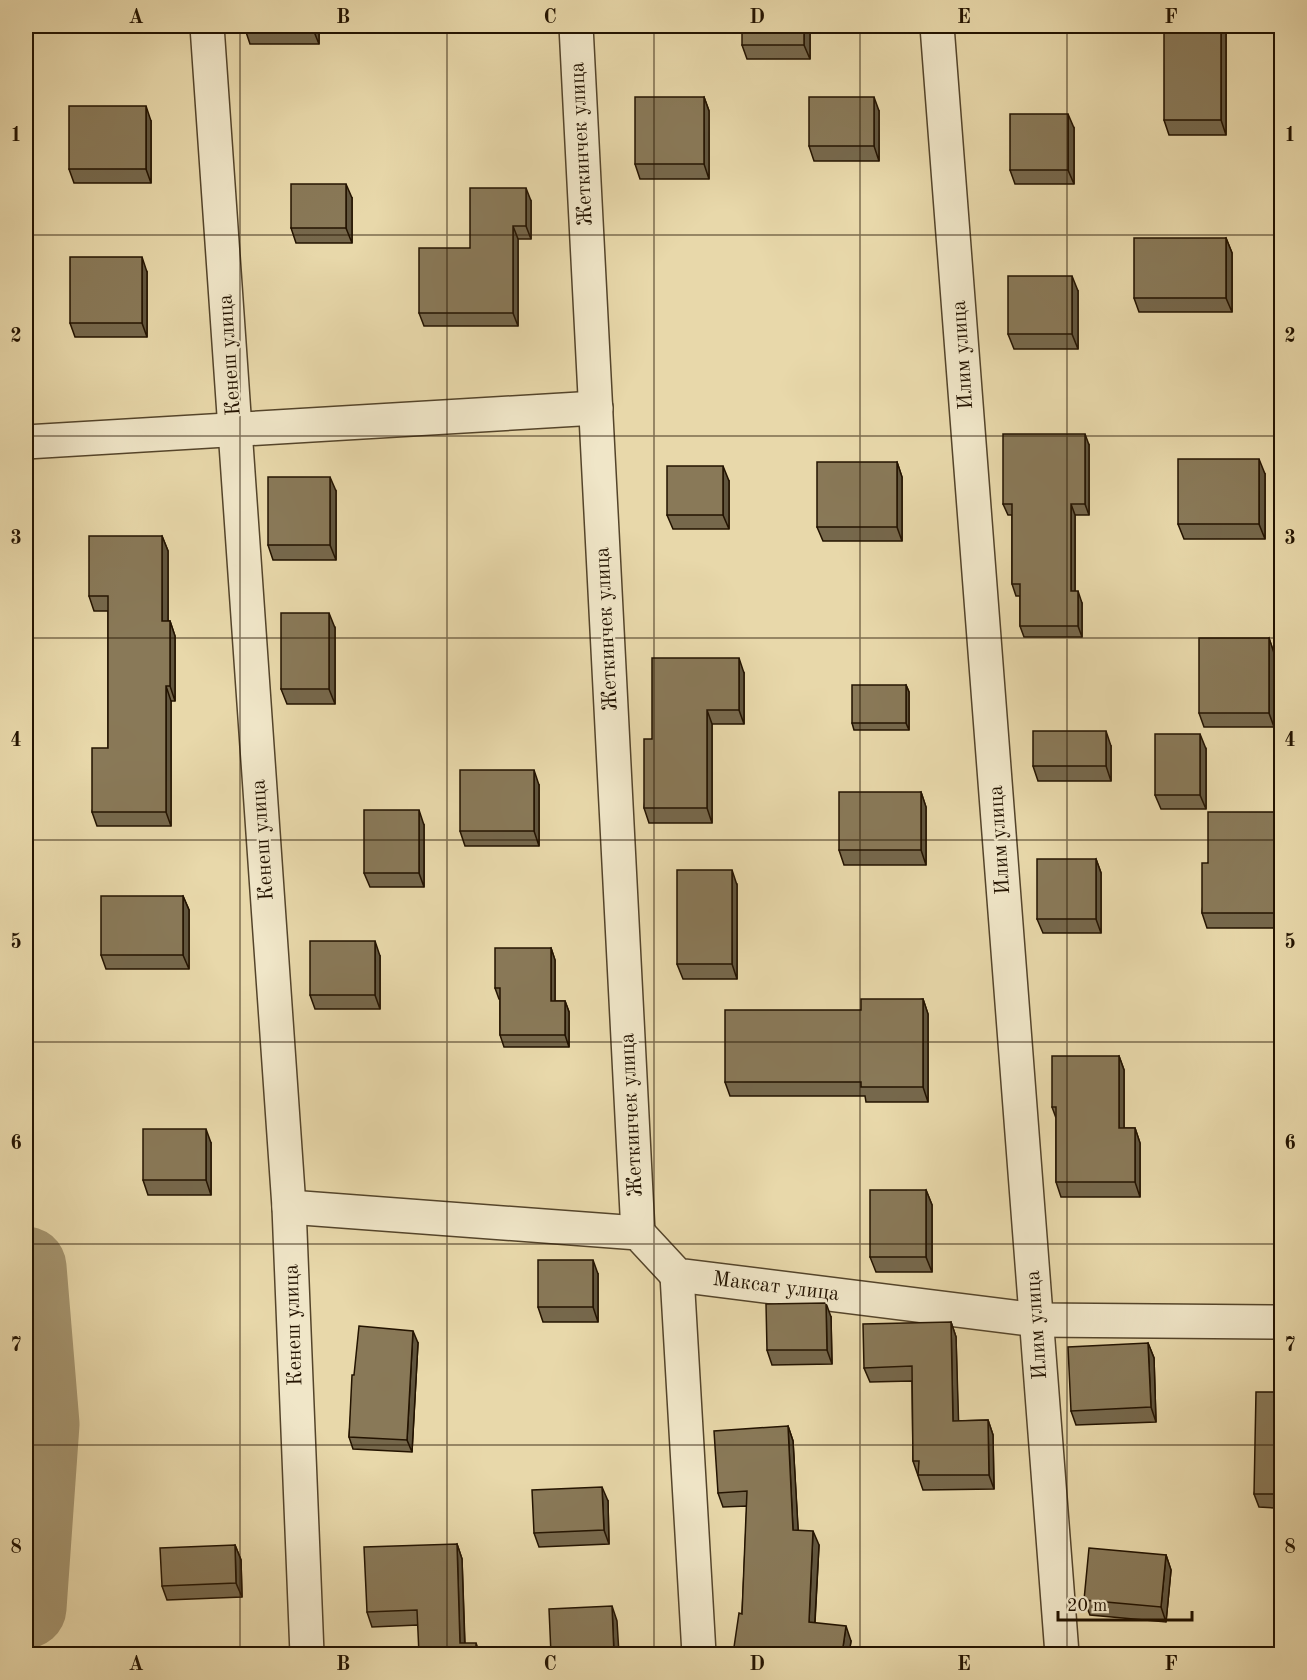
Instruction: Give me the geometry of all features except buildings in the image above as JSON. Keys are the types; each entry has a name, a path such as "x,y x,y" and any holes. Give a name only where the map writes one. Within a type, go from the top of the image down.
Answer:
{"street":[{"name":"Кенеш улица","path":"207,26 289,1207 307,1654"},
{"name":"Жеткинчек улица","path":"576,26 638,1233"},
{"name":"Илим улица","path":"937,26 1062,1654"},
{"path":"26,441 596,408"},
{"path":"289,1207 638,1233 677,1275 699,1654"},
{"name":"Максат улица","path":"677,1275 1037,1320 1281,1322"}],"waterway":[{"path":"26,1267 39,1424 26,1608"}]}
